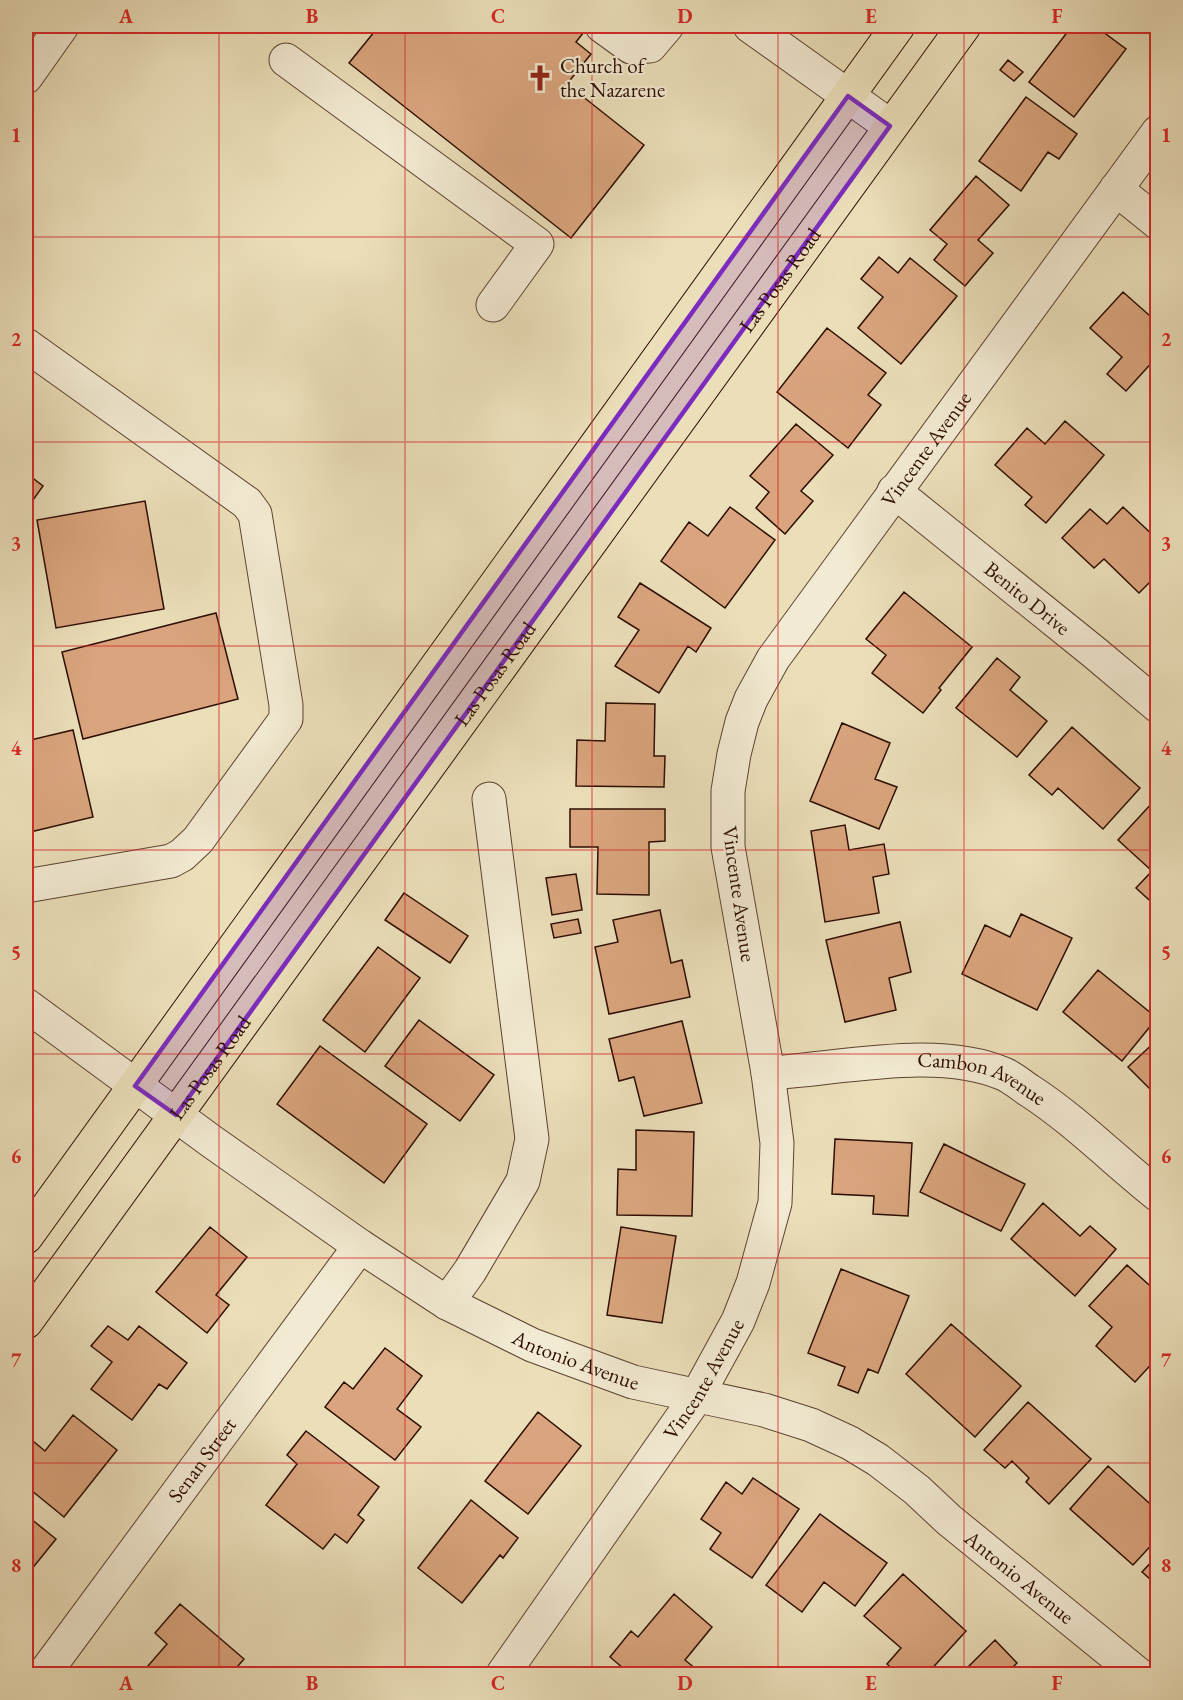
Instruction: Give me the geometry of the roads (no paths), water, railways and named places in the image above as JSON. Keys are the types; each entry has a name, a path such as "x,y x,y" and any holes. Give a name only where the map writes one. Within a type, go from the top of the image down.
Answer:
{"main road":[{"path":"26,1237 898,26"},
{"name":"Las Posas Road","path":"26,1322 964,26"}],"street":[{"path":"26,77 62,26"},
{"path":"602,26 631,47 650,46 667,26"},
{"path":"750,26 890,126"},
{"path":"286,60 537,244 493,305"},
{"name":"Vincente Avenue","path":"503,1674 697,1396 738,1321 753,1283 775,1203 777,1143 768,1073 728,847 728,791 742,722 751,699 773,659 1158,132"},
{"path":"1116,189 1158,223"},
{"path":"26,345 247,503 255,514 286,705 286,719 198,840 182,855 171,861 26,886"},
{"name":"Benito Drive","path":"894,491 1158,706"},
{"path":"447,1304 470,1271 523,1181 532,1139 489,799"},
{"name":"Antonio Avenue","path":"26,1005 135,1086 360,1246 447,1304 532,1345 584,1366 633,1382 764,1410 811,1425 850,1443 878,1460 917,1490 949,1520 1138,1674"},
{"name":"Cambon Avenue","path":"768,1073 919,1060 950,1062 1005,1074 1051,1105 1158,1195"},
{"name":"Senan Street","path":"44,1674 360,1246"}],"place":[{"name":"Church of the Nazarene","path":"540,78"}]}
